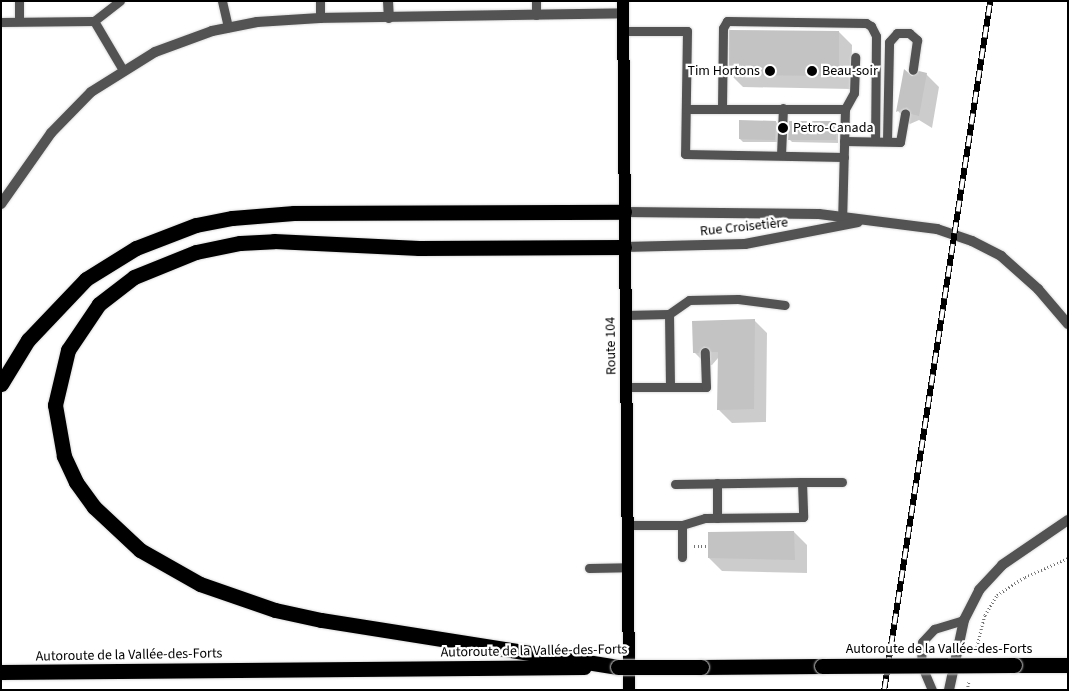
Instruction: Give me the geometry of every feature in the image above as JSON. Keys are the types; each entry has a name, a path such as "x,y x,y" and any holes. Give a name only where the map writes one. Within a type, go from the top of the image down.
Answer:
{"highway":[{"path":"1,384 28,340 86,279 136,248 196,226 232,218 294,213 624,212"},
{"path":"564,663 275,610 218,591 168,568 115,529 76,482 59,437 56,390 68,350 80,327 98,304 121,285 147,270 211,248 274,241 419,248 624,247"},
{"name":"Autoroute de la Vallée-des-Forts","path":"1,672 564,663 618,667 1068,665"}],"main road":[{"name":"Route 104","path":"623,7 629,690"}],"street":[{"path":"388,1 389,18"},
{"path":"1,204 28,162 64,118 123,70 173,45 228,27 320,18 536,15 623,7"},
{"name":"Rue Croisetière","path":"624,212 790,213 842,222"},
{"name":"Rue Croisetière","path":"624,247 745,244 842,222 866,220 928,227 988,248 1027,278 1068,324"},
{"path":"949,690 964,620 979,590 994,573 1068,520"}],"lane":[{"path":"19,1 19,22"},
{"path":"1,22 94,21 120,1"},
{"path":"222,1 228,27"},
{"path":"320,1 320,18"},
{"path":"536,1 536,15"},
{"path":"94,21 123,70"},
{"path":"722,109 723,28 727,21 866,23 872,26 876,36 875,141"},
{"path":"623,31 687,31 685,154 844,157"},
{"path":"887,141 889,46 897,33 909,33 917,40 913,70"},
{"path":"842,222 844,109 854,93 855,57"},
{"path":"781,155 783,108"},
{"path":"686,109 844,109"},
{"path":"844,141 900,142 905,113"},
{"path":"625,315 669,314 689,300 738,299 785,305"},
{"path":"669,314 670,387"},
{"path":"626,387 706,387 705,352"},
{"path":"628,525 682,524 718,518 803,517 802,482"},
{"path":"675,484 842,482"},
{"path":"717,483 718,518"},
{"path":"682,524 682,557"},
{"path":"590,568 628,567"},
{"path":"932,690 921,664 922,642 934,629 964,620"}],"path":[{"path":"974,658 985,615 997,595 1024,577 1068,558"},
{"path":"967,690 970,678"}],"building":[{"path":"729,30 839,31 839,76 729,75"},
{"path":"904,69 912,76 919,71 927,73 919,116 911,114 907,107 896,112"},
{"path":"739,120 776,121 775,140 739,139"},
{"path":"789,121 836,121 836,140 788,140"},
{"path":"755,319 754,409 717,410 718,352 711,352 704,346 699,353 693,353 692,321"},
{"path":"794,531 795,560 708,558 708,532"}],"railway":[{"path":"884,690 990,1"}],"place":[{"name":"Tim Hortons","path":"770,71"},
{"name":"Beau-soir","path":"812,71"},
{"name":"Petro-Canada","path":"783,128"}]}
